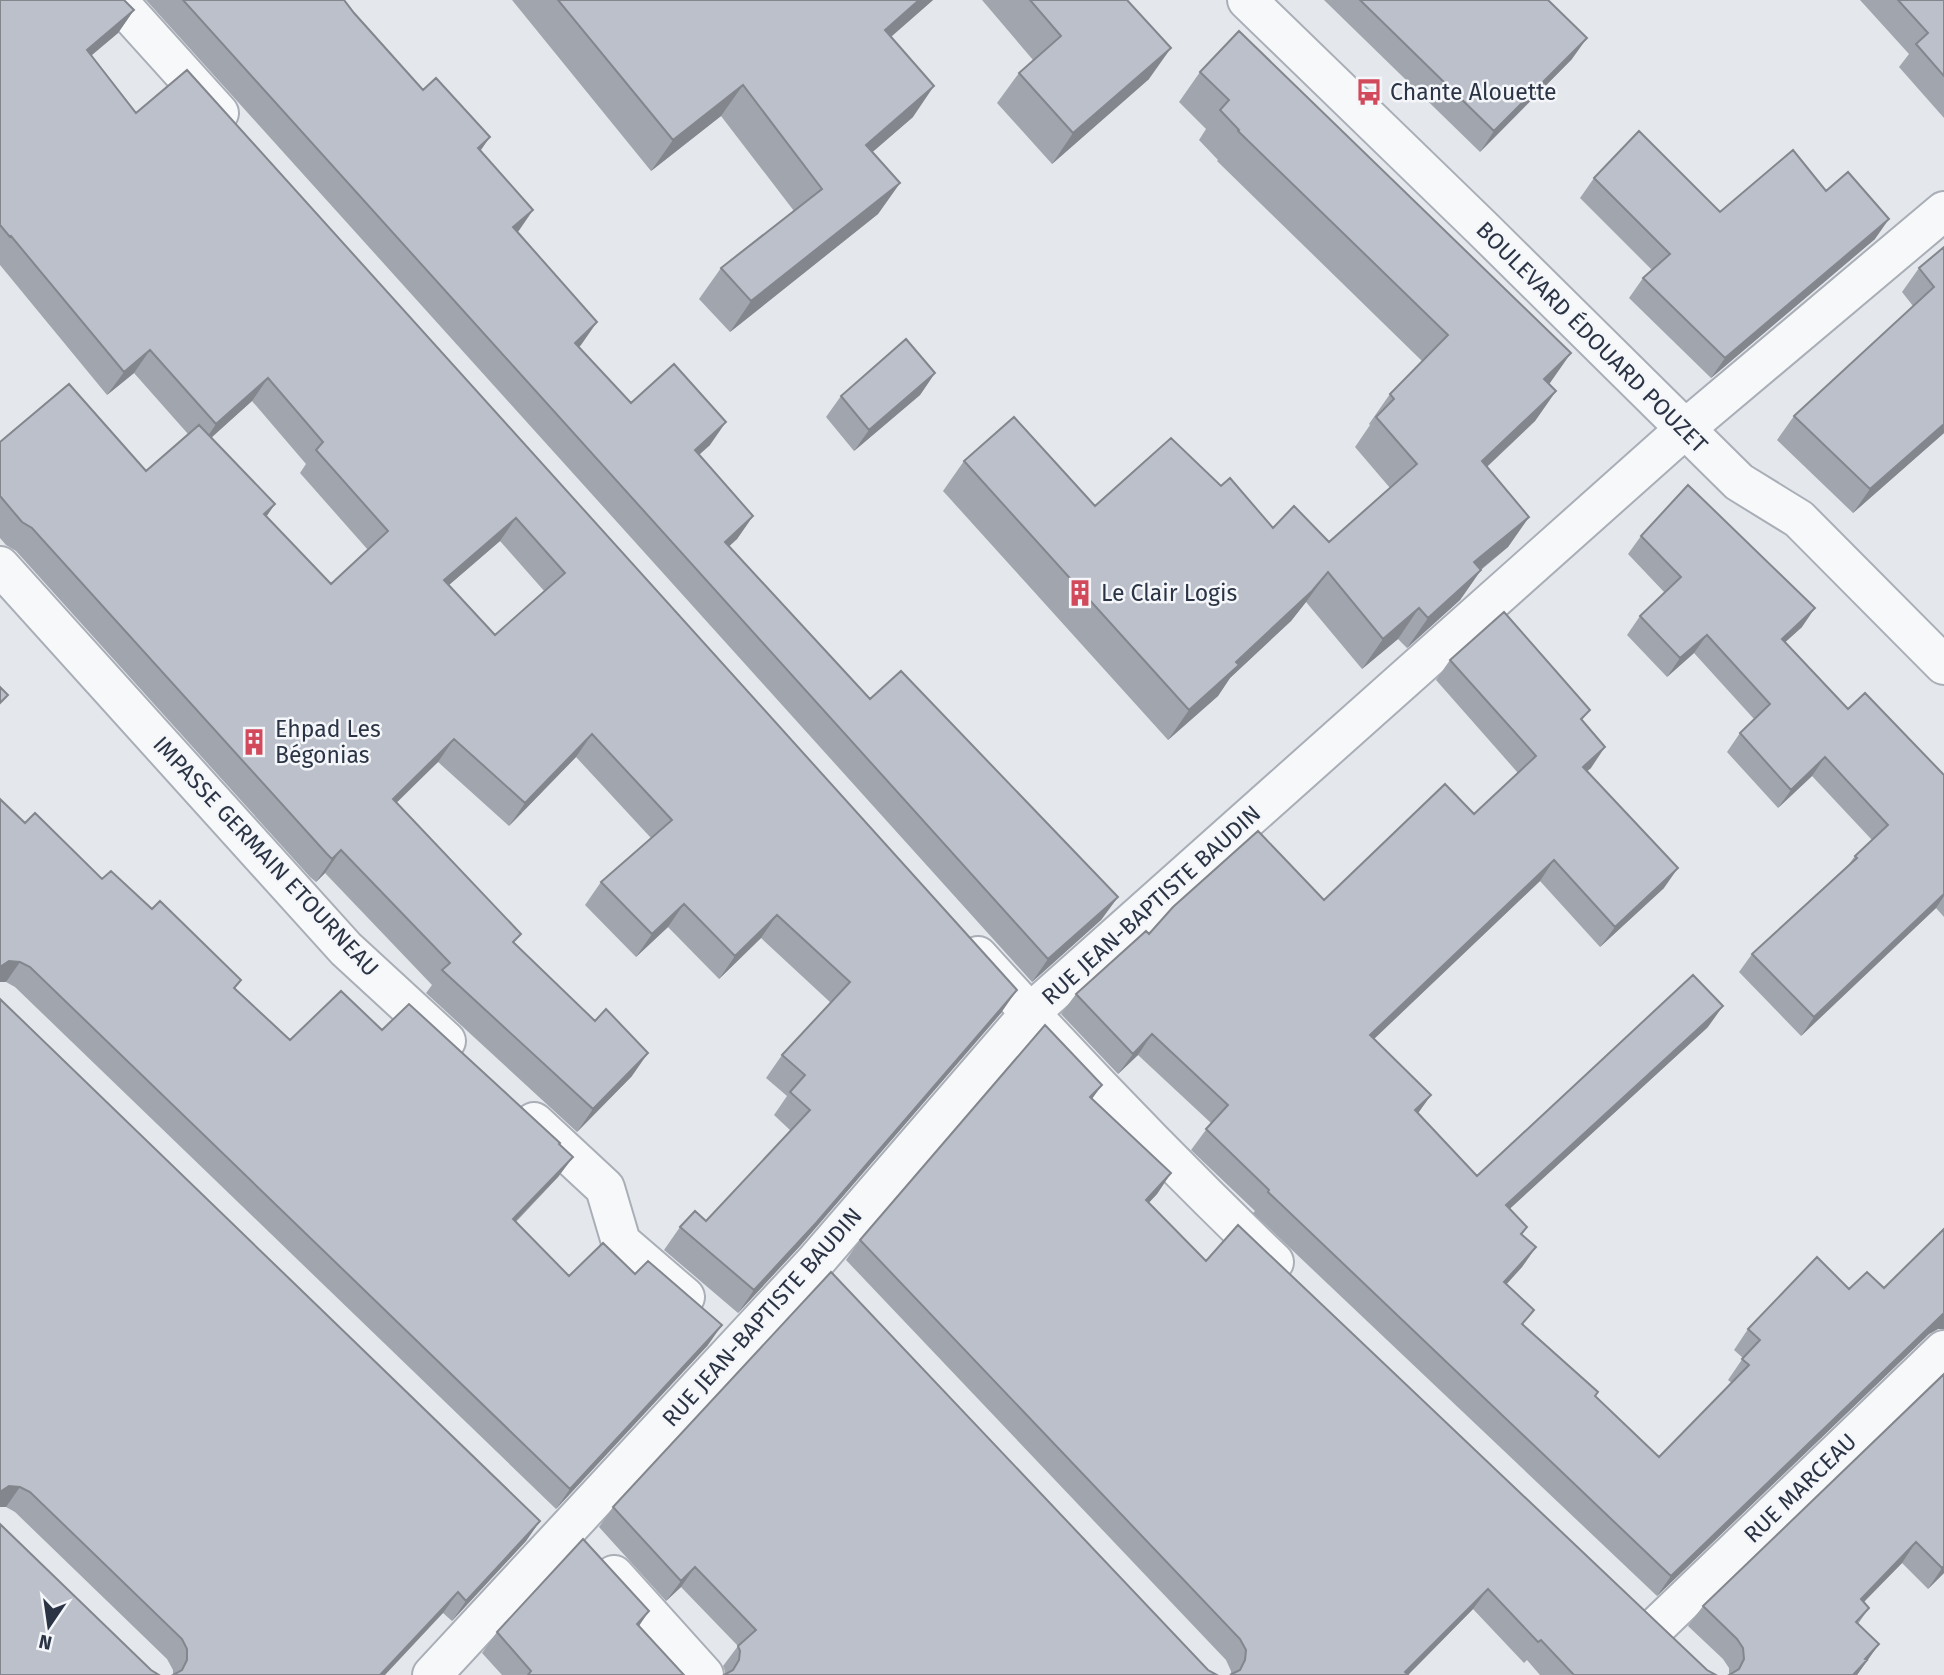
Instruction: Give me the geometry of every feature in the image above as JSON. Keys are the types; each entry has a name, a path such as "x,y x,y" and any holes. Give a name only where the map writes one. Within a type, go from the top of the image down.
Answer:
{"street":[{"path":"117,0 238,134"},
{"name":"BOULEVARD ÉDOUARD POUZET","path":"1247,0 1739,482 1800,519 1944,665"},
{"name":"RUE JEAN-BAPTISTE BAUDIN","path":"432,1675 554,1529 739,1343 825,1271 1030,1013 1685,429 1944,211"},
{"name":"IMPASSE GERMAIN ETOURNEAU","path":"0,566 346,949 475,1067"},
{"path":"956,930 1030,1013 1204,1196 1295,1282"},
{"path":"505,1095 605,1188 621,1242 739,1343"},
{"name":"RUE MARCEAU","path":"1658,1629 1944,1350"},
{"path":"554,1529 704,1675"}],"building":[{"path":"0,0 124,0 134,10 87,50 136,113 187,70 1017,990 816,1223 754,1290 680,1227 695,1211 706,1221 810,1110 790,1092 805,1075 782,1055 850,982 777,915 735,956 684,904 652,934 601,882 672,820 592,734 525,803 454,739 393,799 521,934 513,942 595,1021 606,1009 648,1053 593,1109 442,970 450,963 341,850 332,859 327,854 32,528 22,522 0,496 0,442 69,384 146,471 199,425 275,504 264,514 331,584 388,531 316,450 323,442 268,378 216,424 150,350 124,372 0,225","holes":["516,518 565,573 495,635 444,580"]},
{"path":"183,0 344,0 423,90 436,78 490,137 478,148 533,210 513,227 597,322 575,343 631,403 674,364 726,422 695,450 753,516 725,542 870,699 901,671 1118,897 1048,959"},
{"path":"558,0 919,0 885,30 934,86 866,145 900,183 751,301 721,268 822,189 743,85 673,140"},
{"path":"1030,0 1127,0 1171,48 1073,133 1019,73 1061,36"},
{"path":"1360,0 1548,0 1587,38 1494,131"},
{"path":"1898,0 1944,0 1944,76 1916,44 1928,33"},
{"path":"1239,31 1571,353 1544,379 1556,391 1482,461 1529,517 1474,562 1481,570 1428,618 1419,608 1383,639 1328,572 1312,591 1236,662 1239,665 1189,710 964,461 1014,417 1095,506 1171,438 1221,486 1230,478 1273,528 1294,506 1329,542 1417,464 1376,417 1394,399 1390,394 1448,335 1238,131 1220,110 1229,100 1200,72"},
{"path":"1639,131 1720,212 1793,150 1826,191 1848,172 1889,219 1725,358 1643,278 1670,254 1594,178"},
{"path":"1944,247 1944,424 1870,489 1794,416 1934,287 1919,268"},
{"path":"906,339 935,373 869,430 841,396"},
{"path":"1688,485 1815,608 1782,639 1848,709 1865,693 1944,775 1944,894 1814,1017 1752,954 1857,858 1855,856 1888,825 1825,757 1791,790 1740,733 1770,704 1707,635 1680,658 1640,616 1681,577 1641,536"},
{"path":"1504,612 1590,710 1581,719 1605,747 1583,767 1678,868 1615,927 1554,860 1370,1035 1431,1095 1415,1110 1477,1176 1693,975 1723,1006 1506,1205 1527,1227 1521,1234 1536,1247 1504,1282 1534,1310 1522,1324 1598,1392 1595,1396 1659,1457 1749,1365 1742,1359 1760,1340 1748,1329 1817,1257 1849,1289 1867,1272 1884,1288 1944,1229 1944,1313 1671,1576 1268,1192 1269,1190 1206,1129 1228,1105 1152,1034 1133,1054 1076,994 1146,931 1149,934 1173,907 1258,831 1324,900 1445,784 1474,814 1536,756 1450,660"},
{"path":"0,687 8,695 0,703"},
{"path":"0,799 25,823 35,813 102,879 111,871 152,909 160,901 241,980 234,988 290,1040 341,991 382,1030 409,1004 573,1157 513,1219 569,1276 603,1243 635,1274 648,1261 722,1325 570,1489 30,967 9,961 0,967"},
{"path":"0,999 540,1521 466,1601 458,1592 380,1675 173,1675 182,1670 187,1660 187,1649 182,1639 30,1492 9,1486 0,1492"},
{"path":"1045,1025 1102,1085 1090,1097 1171,1173 1146,1200 1206,1261 1238,1225 1707,1670 1716,1675 1574,1675 1541,1640 1538,1642 1488,1589 1405,1672 1408,1675 1230,1675 1240,1670 1245,1660 1246,1650 1240,1639 860,1240"},
{"path":"831,1272 1208,1670 1217,1675 724,1675 733,1670 739,1660 738,1646 756,1630 695,1567 681,1581 613,1507"},
{"path":"1944,1374 1944,1566 1942,1568 1916,1542 1861,1599 1869,1608 1856,1622 1879,1644 1853,1675 1729,1675 1739,1669 1744,1659 1743,1648 1703,1606"},
{"path":"0,1524 151,1670 159,1675 0,1675"},
{"path":"583,1539 649,1611 637,1624 684,1675 528,1675 531,1671 497,1632"}],"place":[{"name":"Chante Alouette","path":"1369,92"},
{"name":"Le Clair Logis","path":"1080,593"},
{"name":"Ehpad Les Bégonias","path":"254,742"}]}
